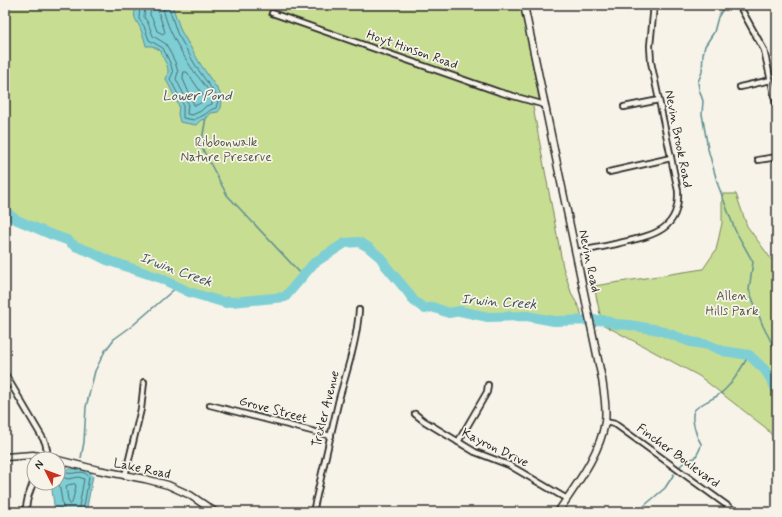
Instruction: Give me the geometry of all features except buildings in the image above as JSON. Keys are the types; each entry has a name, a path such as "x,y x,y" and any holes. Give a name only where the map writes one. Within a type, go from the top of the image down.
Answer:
{"main road":[{"name":"Nevin Road","path":"524,5 589,313 605,401 604,422 601,437 595,453 558,512"},
{"name":"Lake Road","path":"5,458 26,456"},
{"name":"Lake Road","path":"66,461 168,485 190,495 215,512"}],"street":[{"name":"Nevin Brook Road","path":"576,252 644,238 666,227 673,218 678,202 678,191 651,62 650,46 654,5"},
{"path":"739,5 764,50 772,80 777,108"},
{"name":"Hoyt Hinson Road","path":"272,13 499,92 545,105"},
{"path":"740,87 772,80"},
{"path":"624,107 659,100"},
{"path":"758,160 777,157"},
{"path":"609,172 671,158"},
{"name":"Trexler Avenue","path":"313,512 351,357 357,330 359,310"},
{"path":"5,374 45,442 47,451"},
{"path":"125,476 139,415 144,382"},
{"path":"458,442 487,392 488,385"},
{"name":"Grove Street","path":"210,405 331,436"},
{"name":"Kayron Drive","path":"415,414 475,452 509,465 567,499"},
{"name":"Fincher Boulevard","path":"604,422 615,424 736,512"},
{"path":"25,512 30,491"}],"green space":[{"name":"Ribbonwalk Nature Preserve","path":"5,5 521,5 539,99 533,107 563,267 572,295 580,309 583,321 554,321 527,316 488,317 460,311 449,313 432,307 425,309 414,301 381,258 368,247 359,242 345,243 314,263 285,297 232,302 228,301 226,303 189,292 160,277 107,260 75,246 67,240 17,220 5,212"},
{"name":"Allen Hills Park","path":"722,194 736,194 747,226 777,267 777,442 766,428 699,376 602,324 594,286 703,269 716,250 722,223"}],"water":[{"name":"Lower Pond","path":"137,5 172,5 181,31 220,93 222,101 221,108 218,112 211,113 206,119 201,120 196,125 180,122 178,114 179,106 166,79 168,75 168,67 160,50 152,46 146,46 142,32 135,19 135,10"},
{"path":"66,469 86,469 93,476 86,512 55,512 52,491 66,491"}],"waterway":[{"path":"728,5 723,9 718,17 714,32 705,46 703,54 702,72 698,82 703,101 702,114 708,149 718,185 735,230 753,262 749,290 763,326 777,353"},
{"path":"206,117 201,146 227,195 303,276"},
{"name":"Irwin Creek","path":"5,212 17,220 67,240 75,246 107,260 160,278 189,292 226,303 228,301 232,302 285,297 314,263 345,243 359,242 368,247 381,258 414,301 425,309 432,307 449,313 460,311 488,317 527,316 554,321 603,320 616,324 659,330 691,342 709,345 723,351 749,355 765,370 777,390"},
{"path":"81,458 84,442 86,407 95,371 105,351 114,339 132,326 178,286"},
{"path":"680,466 687,460 695,458 700,450 701,444 697,436 693,417 695,409 722,392 735,377 749,355"},
{"path":"643,512 644,506 665,488 674,474"}]}
